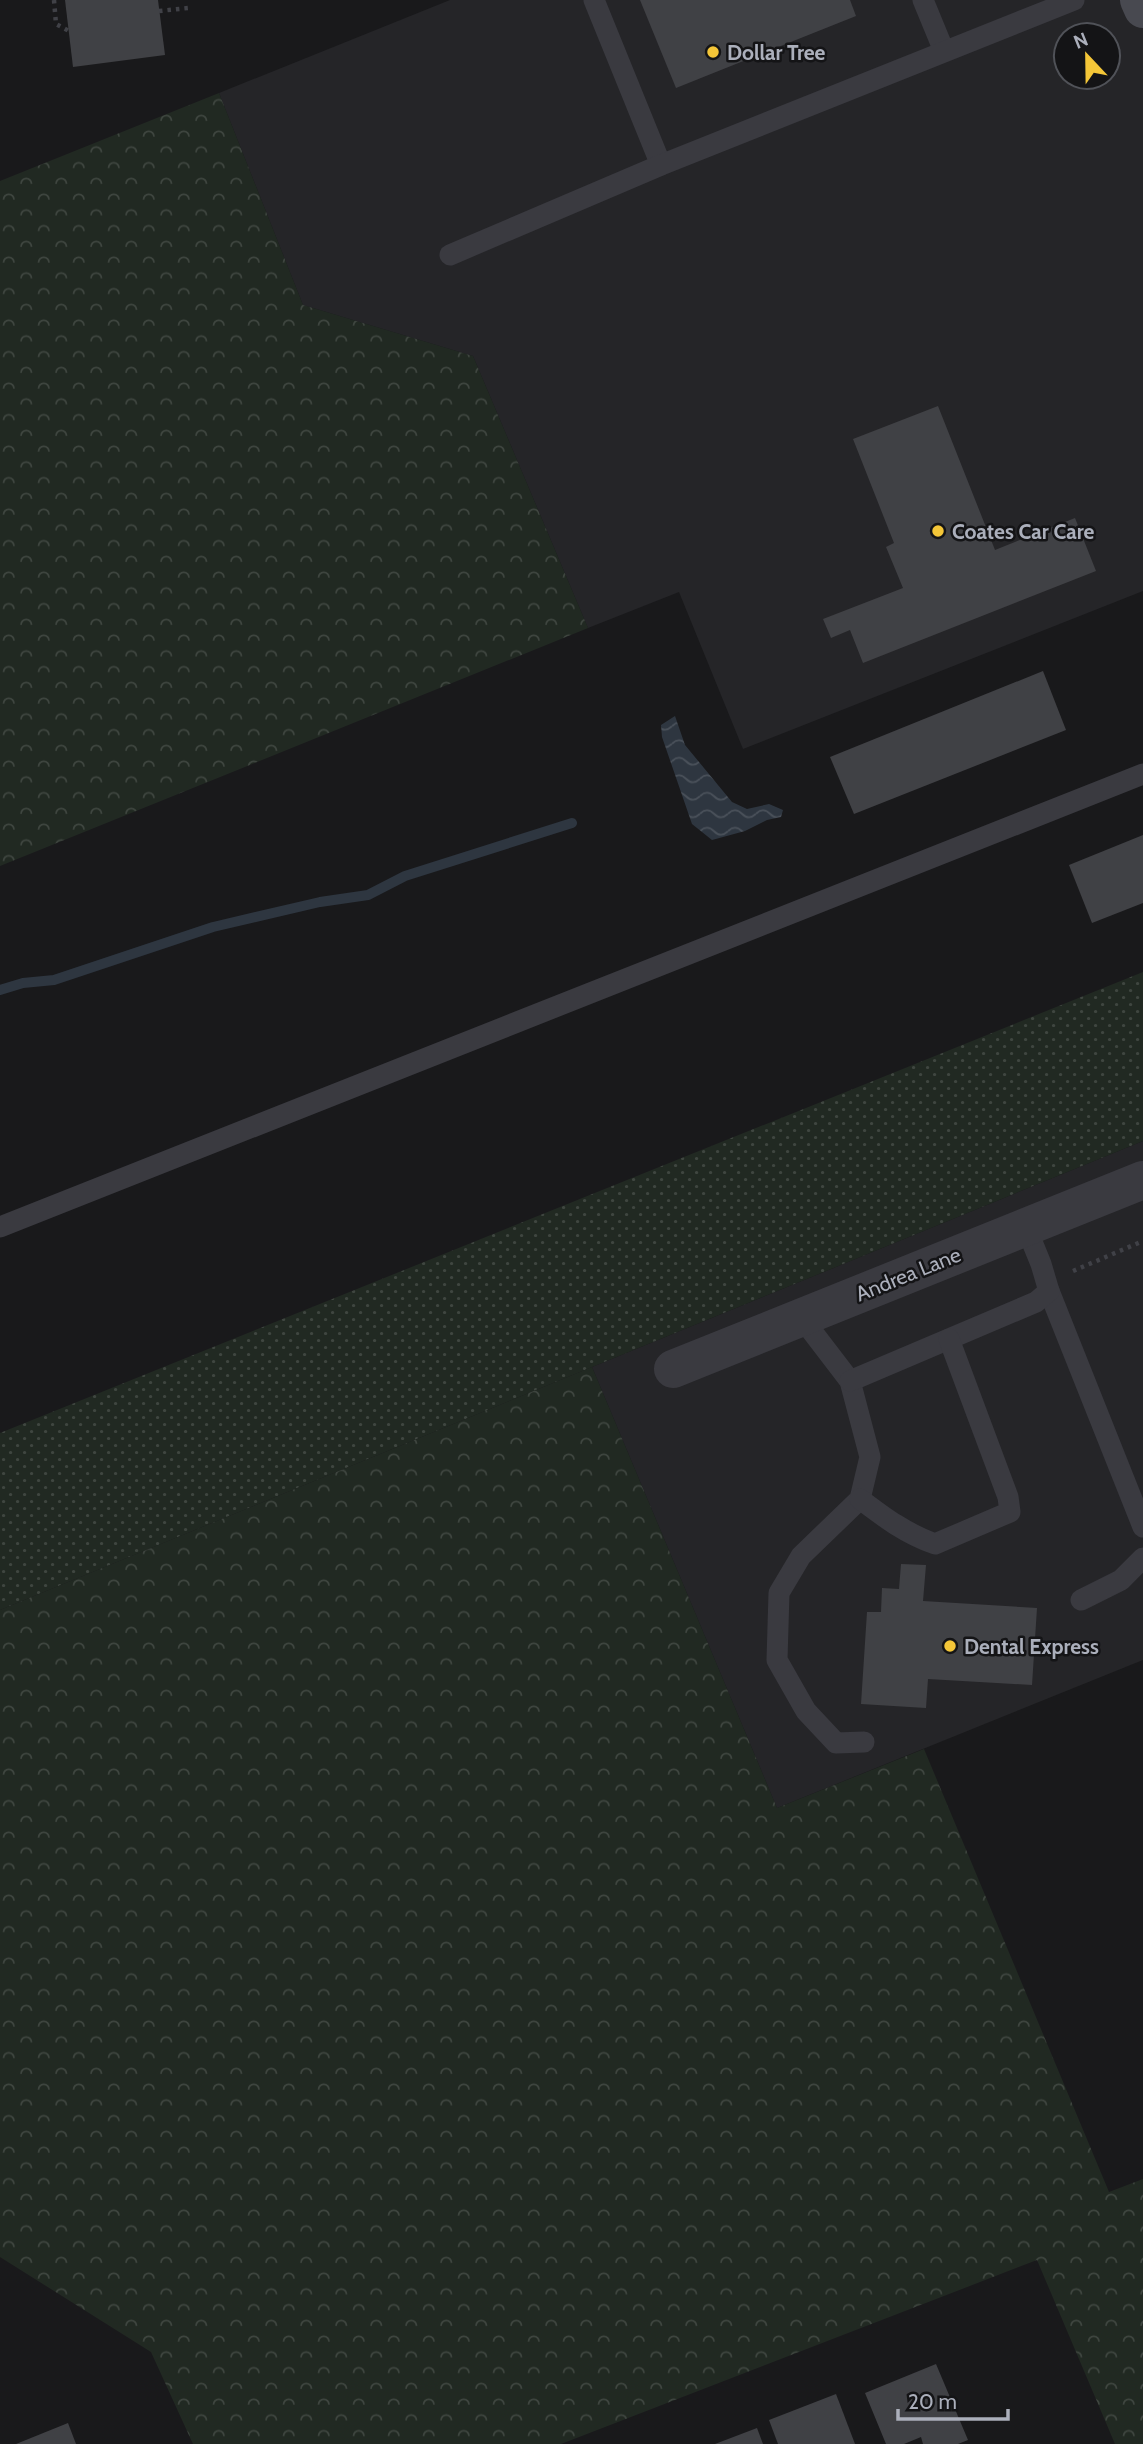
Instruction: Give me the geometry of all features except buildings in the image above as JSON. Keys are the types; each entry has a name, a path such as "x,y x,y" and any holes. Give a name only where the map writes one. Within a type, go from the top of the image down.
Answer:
{"main road":[{"path":"1139,0 1143,9"}],"street":[{"name":"Andrea Lane","path":"673,1369 1143,1181"}],"lane":[{"path":"594,0 661,165"},
{"path":"923,0 943,51"},
{"path":"450,254 661,165 1074,0"},
{"path":"0,1227 1143,774"},
{"path":"1026,1227 1143,1527"},
{"path":"850,1381 1036,1302 1047,1286"},
{"path":"801,1317 850,1381 870,1457 860,1499 801,1556 779,1593 777,1660 806,1711 836,1743 864,1742"},
{"path":"860,1499 893,1525 935,1544 1010,1512 1008,1497 949,1339"},
{"path":"1080,1600 1121,1580 1143,1558"}],"path":[{"path":"54,0 57,24 69,31"},
{"path":"159,11 188,8"},
{"path":"1047,1286 1143,1241"}],"shaded area":[{"path":"450,0 1143,0 1143,591 743,749 679,592 588,628 473,356 303,305 219,93"},
{"path":"1143,1141 1143,1660 777,1808 592,1367"}],"green space":[{"path":"219,93 303,305 473,356 588,628 0,866 0,181"},
{"path":"1143,972 1143,1141 0,1610 0,1433"},
{"path":"592,1367 777,1808 924,1749 1109,2192 1143,2179 1143,2444 1115,2444 1037,2260 561,2444 193,2444 151,2352 0,2257 0,1610"}],"water":[{"path":"675,716 685,745 732,802 747,809 769,804 783,810 781,817 712,840 692,824 662,737 661,725"}],"waterway":[{"path":"0,990 23,983 54,980 213,927 320,902 368,895 405,876 572,823"}],"place":[{"name":"Dollar Tree","path":"713,52"},
{"name":"Coates Car Care","path":"938,531"},
{"name":"Dental Express","path":"950,1646"}]}
